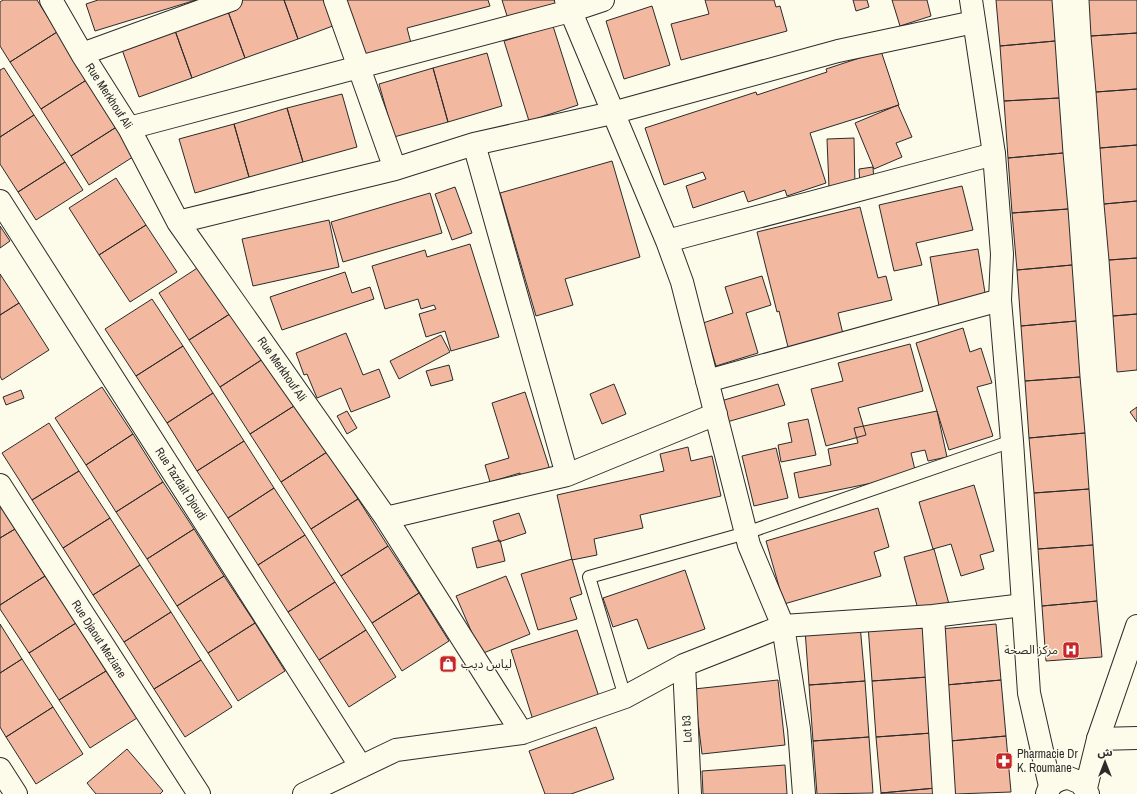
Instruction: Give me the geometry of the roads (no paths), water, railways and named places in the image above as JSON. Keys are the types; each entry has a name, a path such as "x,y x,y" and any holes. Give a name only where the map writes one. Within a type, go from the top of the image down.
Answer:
{"street":[{"name":"Rue Merkhouf Ali","path":"50,0 129,128 178,222 386,518 522,733"},
{"path":"82,54 231,0"},
{"path":"335,0 395,169"},
{"path":"129,128 358,66 568,5 603,0"},
{"path":"971,0 994,154 1002,254 1000,300 1012,441 1029,693 1048,790"},
{"path":"568,5 612,113 667,241 682,282 749,546 783,626 799,729 804,794"},
{"path":"178,222 395,169 474,144 612,113 838,51 974,22"},
{"path":"474,144 566,474"},
{"path":"667,241 994,154"},
{"name":"Rue Tazdait Djoudi","path":"0,201 362,767"},
{"path":"707,381 1000,300"},
{"path":"386,518 566,474 716,414"},
{"name":"Rue Djaout Meziane","path":"0,485 199,794"},
{"path":"304,794 396,750 522,733 625,697 684,665 783,626 933,616 1023,605"},
{"path":"933,616 944,794"},
{"path":"1087,791 1098,739 1137,626"},
{"name":"Lot b3","path":"684,665 690,794"},
{"path":"1098,739 1137,738"},
{"path":"0,769 16,794"},
{"path":"1048,790 1055,781 1069,778 1075,779 1087,791"}],"lane":[{"path":"625,697 589,577 746,533 1012,441"}],"place":[{"name":"مركز الصحة","path":"1071,650"},
{"name":"لياس ديب","path":"448,664"},
{"name":"Pharmacie Dr K. Roumane","path":"1004,761"}]}
